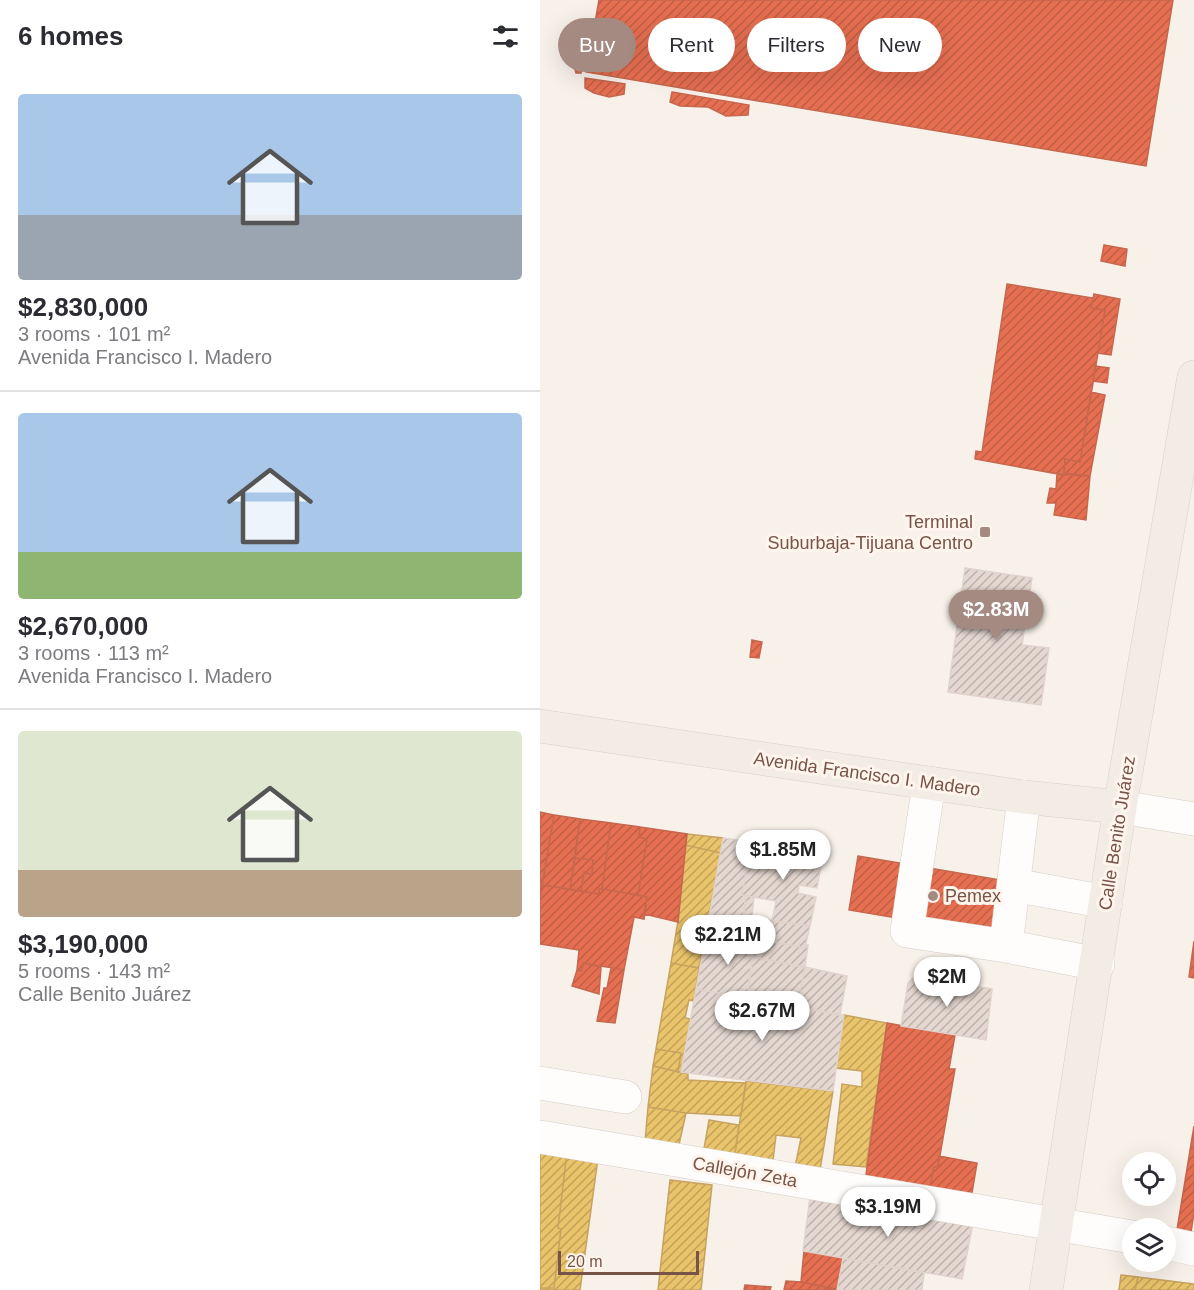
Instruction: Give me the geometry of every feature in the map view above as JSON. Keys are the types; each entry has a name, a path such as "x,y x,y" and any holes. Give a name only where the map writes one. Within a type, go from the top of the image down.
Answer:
{"main road":[{"name":"Calle Benito Juárez","path":"1046,1290 1098,964 1120,807 1194,377"},
{"name":"Avenida Francisco I. Madero","path":"540,726 1024,797 1120,807"}],"street":[{"path":"929,783 907,931 1006,946 1098,964"},
{"path":"1006,946 1024,797"},
{"name":"Avenida Francisco I. Madero","path":"1120,807 1194,819"},
{"path":"1014,885 1106,902"},
{"path":"540,1083 625,1096"},
{"name":"Callejón Zeta","path":"540,1137 1122,1235"},
{"path":"1176,1246 1194,1249"}],"building: Homes":[{"path":"687,834 723,838 721,853 685,845"},
{"path":"685,845 721,853 699,968 671,963 678,921"},
{"path":"671,963 699,968 694,1001 689,1000 685,1018 691,1019 681,1072 678,1072 681,1053 656,1049"},
{"path":"844,1015 887,1023 866,1167 833,1164 842,1084 862,1087 862,1071 836,1068"},
{"path":"656,1049 681,1053 678,1072 653,1066"},
{"path":"653,1066 688,1074 688,1080 746,1083 741,1116 686,1113 648,1107"},
{"path":"746,1081 833,1091 818,1182 793,1177 801,1138 776,1135 773,1160 733,1166"},
{"path":"648,1107 686,1113 678,1149 645,1142"},
{"path":"709,1120 739,1125 733,1166 702,1160"},
{"path":"540,1148 567,1152 554,1288 540,1288"},
{"path":"567,1152 598,1158 580,1290 540,1290 540,1288 554,1288"},
{"path":"670,1180 712,1185 701,1290 658,1290"},
{"path":"1121,1275 1138,1277 1135,1290 1119,1290"},
{"path":"1138,1277 1194,1284 1194,1290 1135,1290"}],"building: Shops":[{"path":"599,0 1173,0 1146,166 586,72 636,72 636,18 596,18"},
{"path":"585,78 625,84 624,94 609,97 594,93 585,88"},
{"path":"672,92 749,105 748,115 726,116 708,107 680,106 670,102"},
{"path":"1104,245 1127,249 1125,266 1101,261"},
{"path":"1007,284 1093,298 1091,308 1105,310 1080,462 1065,459 1064,475 975,459 976,451 982,452"},
{"path":"1094,294 1120,299 1111,355 1098,353 1105,310 1091,308"},
{"path":"1095,366 1109,368 1107,383 1093,381"},
{"path":"1091,392 1105,395 1090,476 1064,473 1065,459 1080,462"},
{"path":"1057,474 1090,476 1086,520 1054,515 1056,503 1047,503 1050,488 1056,489"},
{"path":"752,640 762,642 759,658 750,657"},
{"path":"540,812 554,815 540,899"},
{"path":"554,815 580,819 570,889 542,885"},
{"path":"580,819 611,823 602,889 599,889 599,894 581,891 584,872 592,875 593,860 575,858"},
{"path":"611,823 640,827 639,837 647,839 638,895 602,889"},
{"path":"640,827 687,834 678,922 644,914 647,897 638,895 647,839 639,837"},
{"name":"Pemex","path":"858,856 1018,883 1009,937 849,910"},
{"path":"575,858 593,860 592,875 584,872 581,891 570,889"},
{"path":"542,885 599,894 599,889 602,889 647,897 644,919 634,917 624,970 583,963 582,971 577,970 579,950 540,944"},
{"path":"1194,941 1194,978 1189,977"},
{"path":"583,963 601,967 599,994 572,986 577,970 582,971"},
{"path":"611,968 624,970 615,1023 597,1021"},
{"path":"887,1023 955,1035 949,1069 955,1069 938,1167 934,1167 928,1198 864,1189"},
{"path":"1194,1126 1194,1213 1189,1245 1176,1242"},
{"path":"939,1156 977,1163 970,1205 928,1198 934,1167 938,1167"},
{"path":"804,1251 843,1258 837,1289 801,1282"},
{"path":"786,1281 801,1282 837,1290 784,1290"},
{"path":"745,1285 771,1287 770,1290 744,1290"}],"building: Other":[{"path":"965,568 1032,578 1022,645 1049,648 1041,705 948,692"},
{"path":"723,838 751,842 742,895 746,896 740,933 733,932 731,943 705,940"},
{"path":"751,842 823,855 817,888 799,885 798,893 816,897 810,926 772,921 776,901 742,895"},
{"path":"746,896 754,897 752,916 744,915"},
{"path":"761,919 810,926 805,948 758,939"},
{"path":"733,932 759,936 758,939 756,938 747,998 696,989 705,940 731,943"},
{"path":"756,938 805,948 808,945 805,967 752,957"},
{"path":"752,957 805,967 797,1007 747,998"},
{"path":"805,967 847,976 840,1015 797,1007"},
{"path":"914,977 992,989 986,1040 901,1026 908,983"},
{"path":"696,989 844,1015 833,1091 681,1072"},
{"path":"810,1197 973,1223 962,1279 803,1251"},
{"path":"843,1258 924,1273 922,1290 837,1290"}],"place":[{"name":"Terminal Suburbaja-Tijuana Centro","path":"985,532"},
{"name":"Pemex","path":"933,896"}]}
